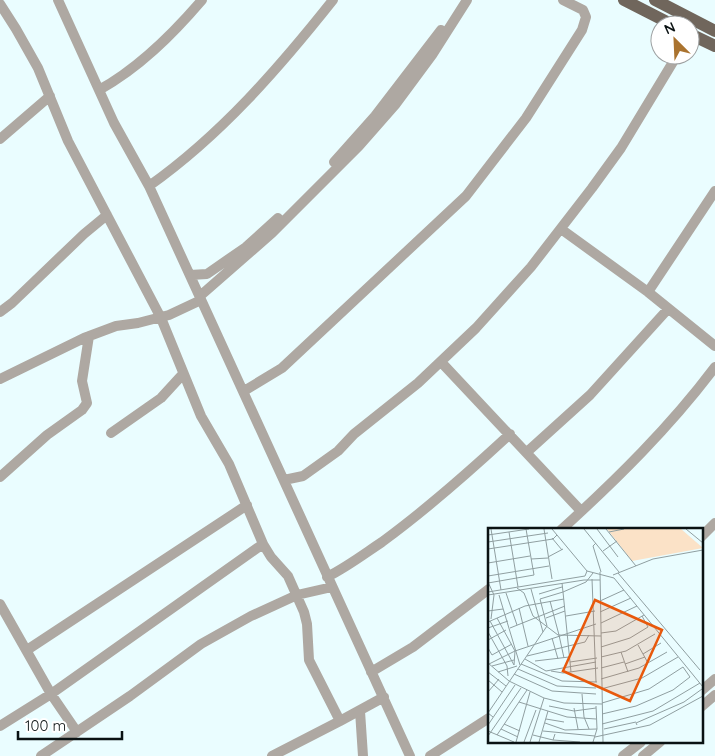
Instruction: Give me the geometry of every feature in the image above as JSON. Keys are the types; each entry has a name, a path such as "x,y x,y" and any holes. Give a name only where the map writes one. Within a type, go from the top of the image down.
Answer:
{"main road":[{"path":"624,0 653,15"},
{"path":"655,0 715,31"},
{"path":"700,39 715,46"}],"street":[{"path":"58,0 114,123 149,186 410,756"},
{"path":"99,90 122,77 148,56 202,0"},
{"path":"149,186 174,168 230,118 301,41 333,0"},
{"path":"190,275 206,274 227,261 246,247 309,191 375,116 452,16 462,0"},
{"path":"0,379 89,336 116,326 161,318 185,309 200,298 272,233 359,146 395,105 432,54 467,0"},
{"path":"244,392 282,368 466,196 526,118 582,30 586,17 583,10 563,0"},
{"path":"0,4 16,28 38,68 68,141 161,318 201,416 229,464 263,544 271,557 288,576 307,624 310,660 340,721"},
{"path":"284,480 303,476 338,451 354,434 396,402 441,362 476,328 561,229 621,148 671,65"},
{"path":"0,139 50,96"},
{"path":"648,292 715,191"},
{"path":"0,312 107,215"},
{"path":"561,229 648,292 715,346"},
{"path":"527,452 590,395 668,309"},
{"path":"0,477 47,435 82,410 87,403 82,381 89,336"},
{"path":"441,362 581,511"},
{"path":"563,528 626,468 660,432 695,393 715,367"},
{"path":"111,433 161,398 183,374"},
{"path":"41,756 78,732 201,644 251,616 330,582 456,483 510,434"},
{"path":"27,650 246,505"},
{"path":"702,536 715,523"},
{"path":"0,726 51,694 263,544"},
{"path":"371,672 413,648 488,590"},
{"path":"1,608 51,694 78,732"},
{"path":"702,689 715,678"},
{"path":"702,706 715,695"},
{"path":"272,756 384,697"},
{"path":"360,711 363,756"},
{"path":"430,756 488,719"},
{"path":"623,756 638,744"},
{"path":"643,756 658,744"}]}
